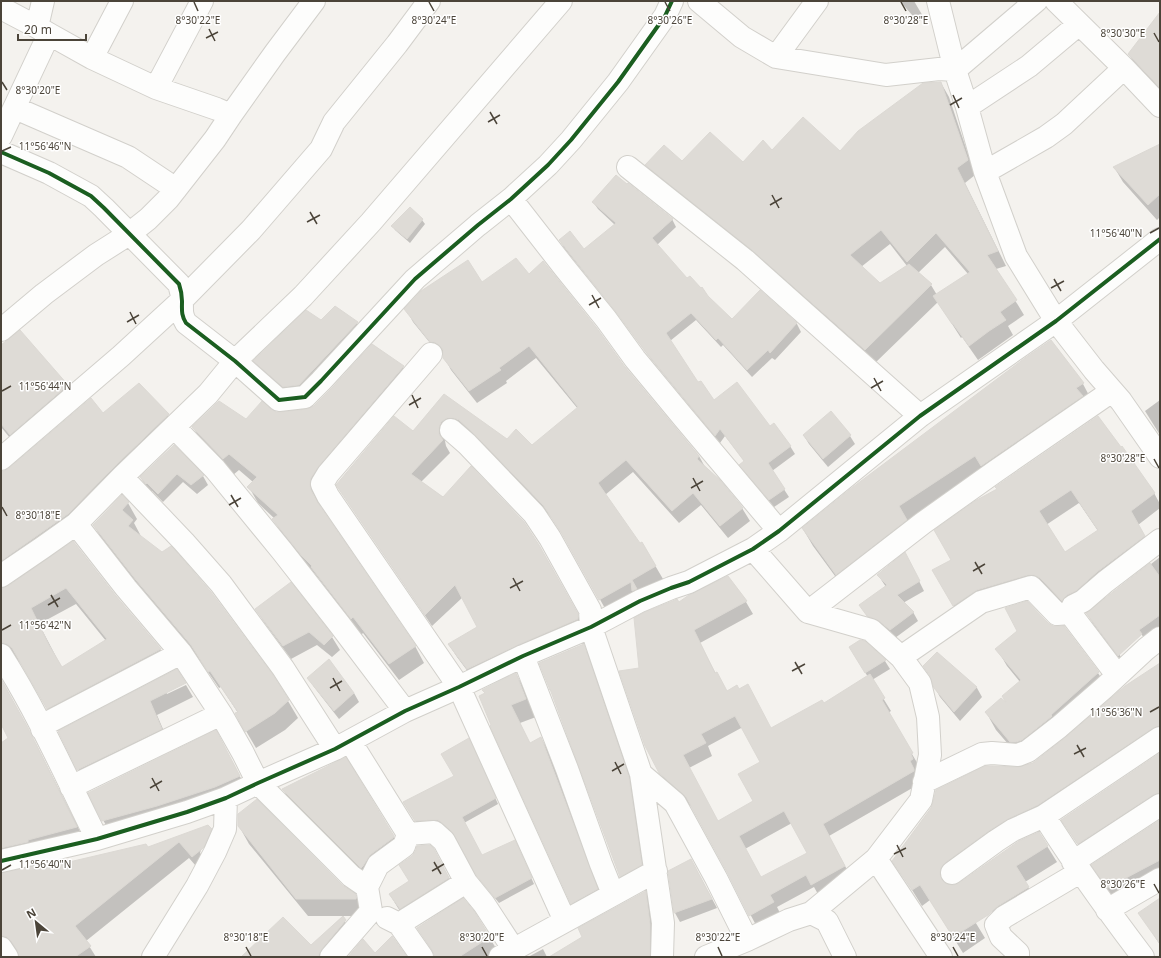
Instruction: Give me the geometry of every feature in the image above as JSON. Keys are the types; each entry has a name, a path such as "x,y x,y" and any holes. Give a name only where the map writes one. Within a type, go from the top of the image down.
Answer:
{"street":[{"path":"1,136 15,108 43,31 43,1"},
{"path":"92,58 122,1"},
{"path":"156,88 202,1"},
{"path":"1,330 44,294 90,259 129,234 148,219 176,189 215,139 275,52 314,1"},
{"path":"1,459 121,356 182,300 251,230 321,149 334,122 397,44 429,1"},
{"path":"1,576 76,524 122,477 208,394 235,361 303,296 371,222 561,1"},
{"path":"1,152 49,173 91,196 179,284 182,300 181,312 186,323 235,361 279,400 304,397 321,381 415,279 511,199 548,165 571,140 618,82 665,16 672,1"},
{"path":"699,1 742,37 776,57 886,75 939,69 955,70 1036,1"},
{"path":"776,57 817,1"},
{"path":"938,1 955,70 985,172 1016,256 1056,321 1076,349 1121,401 1160,457"},
{"path":"1056,1 1160,106"},
{"path":"1,8 92,58 156,88 231,115"},
{"path":"967,107 1029,66 1079,24"},
{"path":"985,172 1046,137 1058,128 1124,68"},
{"path":"15,108 128,157 176,189"},
{"path":"628,167 746,260 920,416"},
{"path":"511,199 640,364 779,531"},
{"path":"1,861 97,839 187,812 226,798 343,745 404,711 459,687 523,656 591,627 640,601 689,582 752,549 779,531 920,416 1056,321 1160,239"},
{"path":"432,354 328,474 322,484 328,496 459,687 566,921"},
{"path":"808,612 923,523 1112,391"},
{"path":"174,427 215,469 282,551 340,625 404,711"},
{"path":"451,430 467,444 534,514 550,538 590,610 591,627 641,774 663,924 662,957"},
{"path":"122,477 184,542 221,584 283,668 343,745 408,834"},
{"path":"76,524 126,588 181,653 221,714 258,783 351,876 367,887"},
{"path":"1070,613 1073,606 1083,601 1105,582 1160,540"},
{"path":"708,957 789,920 811,913 876,859 921,800 930,755 928,717 920,683 901,657 871,630 808,612 752,549"},
{"path":"901,657 981,602 1031,587 1057,614 1070,613"},
{"path":"1070,613 1117,675"},
{"path":"924,782 982,754 992,753 1018,755 1028,751 1059,727 1160,638"},
{"path":"42,729 45,724 181,653"},
{"path":"1,655 15,677 97,839"},
{"path":"523,656 567,769 600,864 613,894"},
{"path":"71,787 221,714"},
{"path":"952,873 996,841 1013,830 1044,816 1160,738"},
{"path":"641,774 675,803 716,878 747,940"},
{"path":"153,957 197,886 215,852 225,829 226,798"},
{"path":"1018,957 1018,953 1002,937 996,925 1160,805"},
{"path":"1044,816 1076,867 1143,957"},
{"path":"408,834 434,832 444,841 466,882 484,904 507,953 613,894 656,872"},
{"path":"371,911 367,887 378,865 404,846 408,834"},
{"path":"876,859 941,957"},
{"path":"1107,910 1160,879"},
{"path":"399,924 466,882"},
{"path":"371,911 399,924 422,957"},
{"path":"331,957 371,911"},
{"path":"811,913 827,921 845,957"},
{"path":"1,948 7,957"}],"building":[{"path":"1160,12 1160,88 1128,54"},
{"path":"941,82 968,160 957,168 998,251 987,255 1017,300 1000,312 1006,320 969,346 933,296 970,272 936,233 907,262 881,230 850,255 880,283 909,264 932,284 865,350 753,251 645,165 664,145 682,161 710,132 743,162 763,140 772,150 803,117 840,151 858,131 923,83"},
{"path":"1160,144 1160,194 1148,205 1113,167"},
{"path":"616,175 673,219 652,238 687,278 690,276 732,319 760,290 797,323 770,353 768,350 747,370 718,338 716,340 691,313 666,333 698,382 701,381 714,400 737,382 770,426 774,423 791,446 768,463 785,489 769,500 739,465 744,461 720,429 715,436 645,351 559,240 570,231 584,249 616,223 592,202"},
{"path":"410,207 423,219 407,239 391,226"},
{"path":"516,258 529,274 543,261 596,327 625,367 699,456 697,459 720,480 743,508 720,526 693,493 672,511 626,460 598,483 640,543 642,542 656,566 632,580 637,589 632,591 631,582 599,600 561,532 543,505 459,420 447,418 441,422 439,428 439,434 443,440 411,474 443,497 471,466 524,522 539,545 578,614 578,619 467,669 448,644 477,627 455,585 425,615 336,485 394,416 413,431 444,394 507,439 516,429 532,445 578,407 529,346 499,368 501,370 469,391 443,358 443,350 439,345 434,342 430,342 404,309 421,291 468,260 482,282"},
{"path":"335,306 358,322 299,385 283,387 253,361 306,310 321,320"},
{"path":"20,330 68,385 10,435 1,424 1,345"},
{"path":"1051,340 1084,383 1076,388 1083,396 981,466 975,456 899,506 907,520 836,575 802,528 849,490"},
{"path":"372,344 404,366 319,466 311,478 310,484 311,490 318,503 416,646 389,664 353,617 351,619 311,567 312,566 301,555 272,519 278,515 247,487 257,477 229,454 223,459 192,427 219,401 246,419 262,401 276,412 307,409 314,406"},
{"path":"139,383 169,414 68,514 1,561 1,471 9,468 91,398 103,413"},
{"path":"831,411 851,435 823,459 803,435"},
{"path":"1098,416 1121,447 1122,446 1155,493 1131,511 1145,536 1097,572 1076,591 1067,595 1062,601 1040,578 1034,575 1028,575 977,590 953,606 932,570 951,560 934,530 975,501 997,489 995,487","holes":["1071,490 1098,530 1065,552 1039,511"]},
{"path":"174,445 204,475 191,485 177,474 158,494 140,477"},
{"path":"122,495 129,502 122,510 133,520 128,526 162,552 171,546 175,550 211,592 273,675 289,700 275,713 245,732 235,713 238,712 210,671 208,672 191,645 136,580 93,525"},
{"path":"73,541 116,596 161,649 47,709 12,648 7,644 1,643 1,588 8,586","holes":["66,588 107,639 62,667 49,645 31,608"]},
{"path":"905,552 920,581 897,595 914,612 890,630 879,621 867,616 859,605 887,585 877,575"},
{"path":"1150,563 1160,577 1160,615 1139,630 1142,634 1118,656 1086,613"},
{"path":"728,576 747,601 694,630 715,673 717,672 727,691 737,685 739,689 748,684 771,728 822,700 824,703 870,674 885,698 882,700 913,753 911,754 913,759 910,761 914,771 823,824 845,866 811,885 806,875 770,895 774,902 749,916 686,797 659,773 645,746 619,671 639,668 634,618 677,599 679,602 689,595","holes":["735,716 760,762 738,774 753,801 718,821 683,755 706,743 701,734","784,811 807,853 761,877 739,836"]},
{"path":"291,582 333,636 324,645 309,632 283,646 255,609"},
{"path":"1027,601 1048,623 1053,626 1064,626 1099,672 1051,715 1051,717 1022,740 1010,742 985,712 1001,698 1006,702 1002,696 1021,680 995,649 1017,631 1005,608"},
{"path":"860,640 865,641 886,660 865,673 849,647"},
{"path":"584,644 629,777 642,865 620,877 539,663"},
{"path":"937,652 977,687 954,712 934,688 930,676 923,666"},
{"path":"329,659 354,693 334,711 307,678"},
{"path":"1160,663 1160,726 1153,728 1038,805 1008,819 989,831 945,863 941,868 940,874 942,880 947,884 954,885 1019,841 1039,832 1048,846 1016,866 1029,887 953,937 920,885 912,890 892,861 931,808 936,790 985,766 1017,767 1033,763 1125,686"},
{"path":"177,669 186,683 150,701 162,729 77,770 58,731"},
{"path":"516,673 526,699 511,705 530,743 541,737 598,889 571,904 490,726 491,725 479,696 485,693 482,690"},
{"path":"1,679 28,728 77,827 28,840 28,842 1,848 1,743 8,738 1,724"},
{"path":"216,730 240,776 215,787 157,806 102,821 88,793"},
{"path":"469,738 496,798 462,817 482,855 515,840 532,878 495,898 476,875 452,832 438,820 415,821 403,802 454,776 441,754"},
{"path":"1160,753 1160,793 1153,795 1078,844 1061,820"},
{"path":"346,757 394,836 370,855 361,868 282,789"},
{"path":"257,799 342,885 356,894 356,899 296,899 238,826 238,814"},
{"path":"1160,820 1160,860 1107,888 1091,865"},
{"path":"208,825 212,829 204,847 192,857 179,842 75,926 91,946 75,957 19,957 17,950 11,941 7,937 1,936 1,873 34,866 35,870 146,844 148,847"},
{"path":"430,845 434,849 449,878 400,909 389,894 409,881 399,865 412,856 417,846"},
{"path":"691,859 712,899 674,913 668,871"},
{"path":"646,891 650,924 650,957 549,957 582,937 578,928"},
{"path":"463,898 474,911 490,937 459,957 435,957 417,928"},
{"path":"1160,898 1160,944 1138,913"},
{"path":"343,916 346,920 322,949 319,957 241,957 283,917 311,945"},
{"path":"392,936 407,957 348,957 363,939 375,953"}],"cycle path":[{"path":"1,152 49,173 91,196 179,284 182,295 182,310 186,323 235,361 279,400 305,397 415,279 511,199 548,165 571,140 618,82 665,16 672,1"},
{"path":"1,861 97,839 187,812 226,798 335,749 405,711 523,656 591,627 640,601 689,582 753,549 779,531 920,416 1056,321 1160,239"}]}
